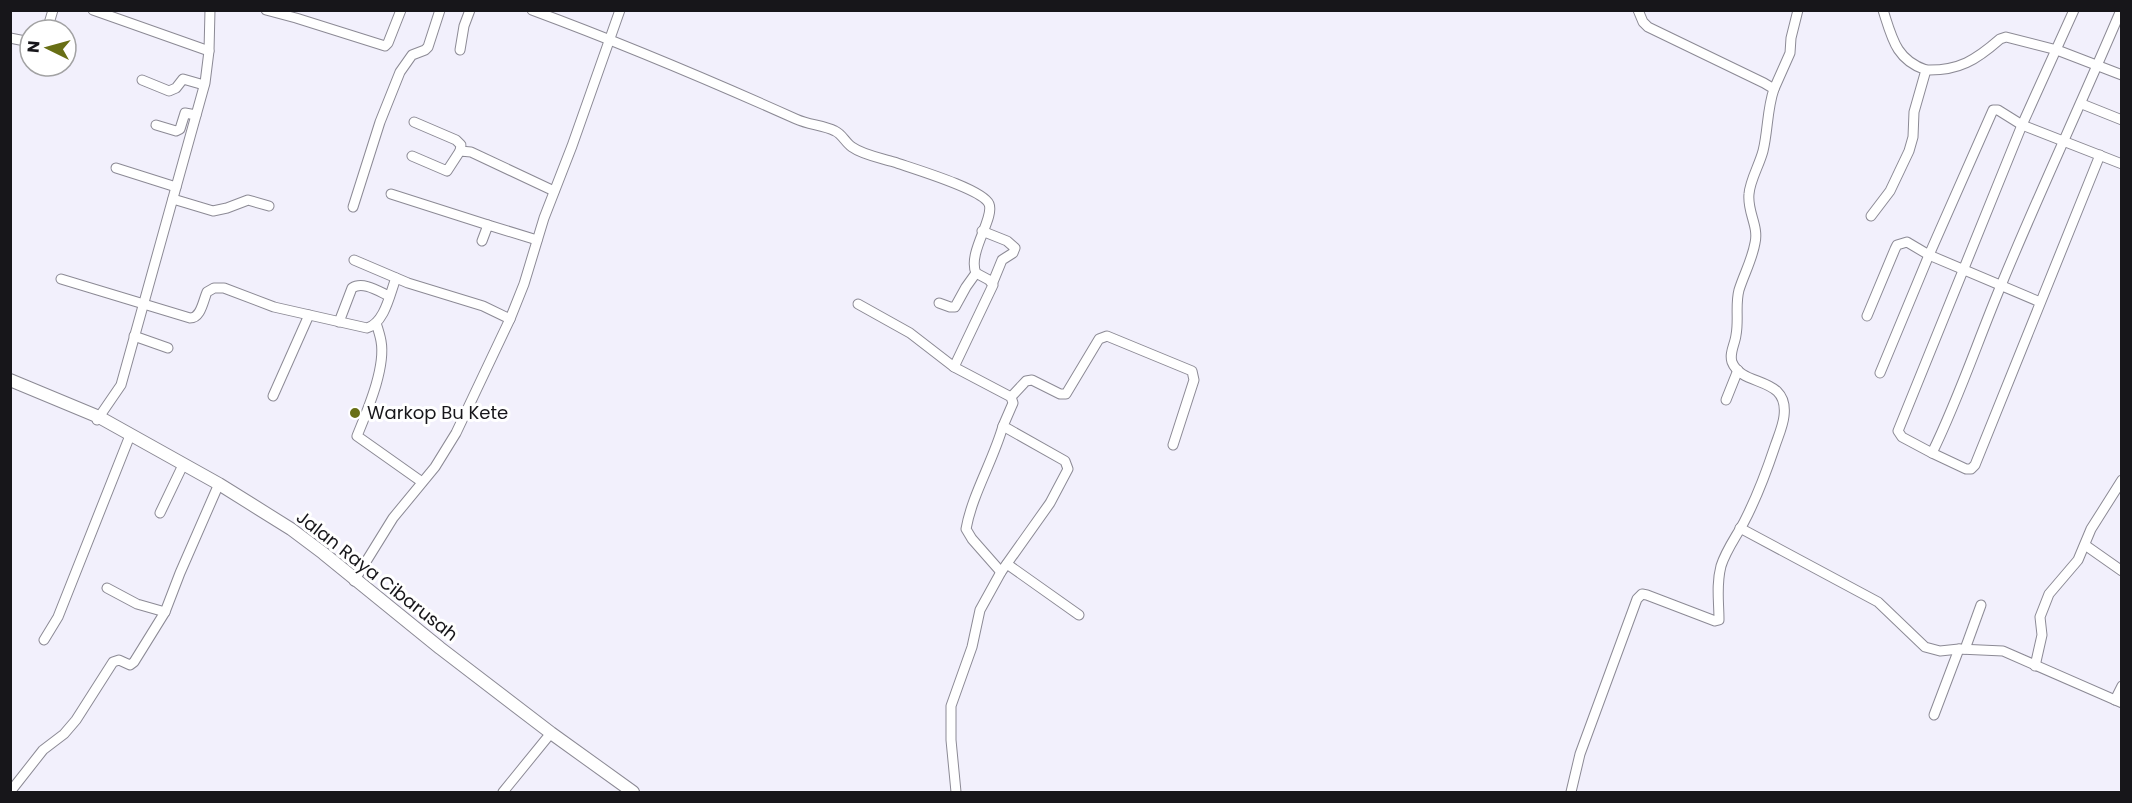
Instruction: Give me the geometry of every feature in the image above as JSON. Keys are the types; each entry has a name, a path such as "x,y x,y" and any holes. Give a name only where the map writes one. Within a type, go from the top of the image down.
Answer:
{"main road":[{"name":"Jalan Raya Cibarusah","path":"10,382 98,418 219,484 291,529 551,734 633,792"},
{"name":"Jalan Raya Cibarusah","path":"98,418 129,438 218,486 290,532 355,580"}],"street":[{"path":"93,10 209,51"},
{"path":"98,418 119,389 173,199 204,85 209,51 210,10"},
{"path":"266,10 385,46 401,10"},
{"path":"353,207 380,122 400,72 412,55 428,47 440,10"},
{"path":"460,50 470,10"},
{"path":"532,10 611,40 798,120 835,131 855,149 946,180 973,192 986,200 990,206 974,266 976,273 993,282"},
{"path":"355,580 393,518 422,482 456,433 510,319 620,10"},
{"path":"1638,10 1648,27 1764,82 1774,89"},
{"path":"1571,792 1580,754 1637,599 1642,594 1647,595 1718,621 1718,579 1729,548 1762,485 1784,418 1784,409 1777,391 1768,384 1738,370 1731,357 1737,333 1737,301 1752,256 1756,235 1748,204 1749,193 1763,150 1770,100 1790,53 1798,10"},
{"path":"1884,10 1898,50 1905,60 1926,70 1944,70 1967,63 2006,37 2057,50 2121,75"},
{"path":"1932,453 1951,413 2001,285 2062,141 2082,104 2121,10"},
{"path":"2072,11 2057,50 2022,125 1898,431 1902,437 1966,469 1973,467 2100,155"},
{"path":"1872,216 1890,190 1909,151 1913,137 1914,112 1926,70"},
{"path":"142,80 169,91 176,88 183,79 204,85"},
{"path":"2082,104 2121,120"},
{"path":"1880,373 1991,112 1998,110 2022,125 2121,164"},
{"path":"156,125 176,131 180,129 185,113 196,115"},
{"path":"412,156 447,171 460,151 461,144 414,122"},
{"path":"460,151 471,152 554,191"},
{"path":"116,168 176,187"},
{"path":"391,194 537,240"},
{"path":"173,199 213,211 248,200 269,206"},
{"path":"482,241 488,225"},
{"path":"954,367 992,290 1002,260 1013,253 1015,248 1007,241 982,231"},
{"path":"1867,316 1897,245 1910,242 1929,255 2040,302"},
{"path":"354,260 438,293 483,306 510,319"},
{"path":"939,303 950,308 956,307 976,273"},
{"path":"61,279 194,318 198,315 207,292 220,287 274,307 367,328 376,323 396,278"},
{"path":"339,322 352,288 355,286 361,285 389,296"},
{"path":"858,304 910,333 954,367 1011,397 1013,403 973,505 966,529 969,536 1004,568 1079,615"},
{"path":"273,396 309,315"},
{"path":"376,323 382,343 380,366 357,436 422,482"},
{"path":"134,336 168,348"},
{"path":"1011,397 1030,380 1060,394 1068,393 1099,339 1107,336 1192,371 1194,380 1173,445"},
{"path":"1726,400 1738,370"},
{"path":"956,792 951,740 951,706 972,647 980,610 1004,568 1050,503 1068,473 1065,461 1003,426"},
{"path":"44,640 58,617 129,438"},
{"path":"160,513 182,467"},
{"path":"2035,666 2042,640 2040,616 2049,594 2059,580 2074,566 2091,529 2121,480"},
{"path":"10,792 43,750 64,734 76,720 112,662 118,660 130,665 134,662 165,612 218,486"},
{"path":"1740,528 1878,602 1924,647 1941,651 1962,649 2003,651 2118,702 2121,686"},
{"path":"2085,545 2121,571"},
{"path":"107,588 137,604 165,612"},
{"path":"1934,715 1981,605"},
{"path":"503,792 551,734"}],"place":[{"name":"Warkop Bu Kete","path":"355,413"}]}
